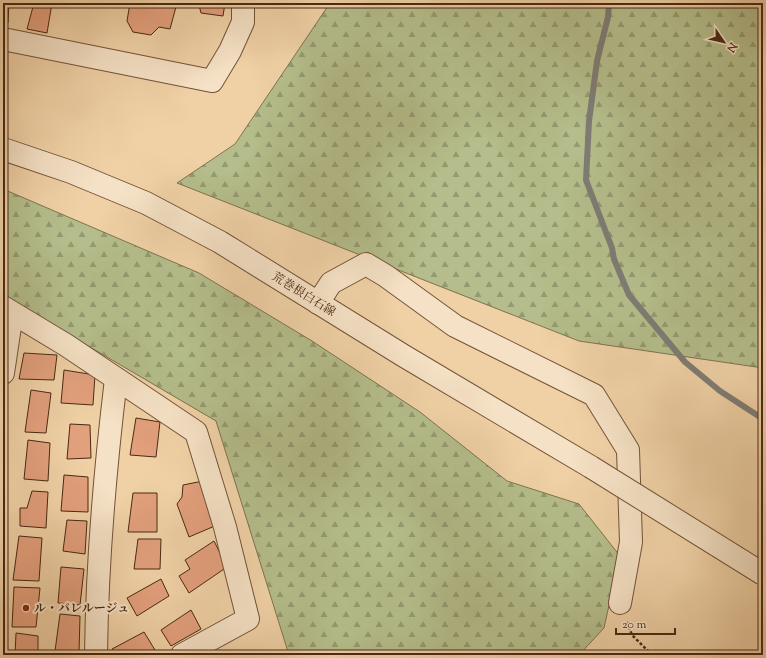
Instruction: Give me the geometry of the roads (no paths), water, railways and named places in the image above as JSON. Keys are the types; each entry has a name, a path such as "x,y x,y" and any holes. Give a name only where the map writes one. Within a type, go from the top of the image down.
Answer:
{"street":[{"path":"3,39 212,81 230,51 243,22 243,3"},
{"name":"荒巻根白石線","path":"3,149 71,172 146,203 220,242 410,360 591,467 763,574"},
{"path":"318,303 331,283 366,264 386,276 455,326 594,395 628,450 631,542 620,603"},
{"path":"3,373 8,310 66,345 196,432 212,482 248,619 182,655"},
{"path":"96,655 97,607 107,458 116,378"}],"waterway":[{"path":"609,3 608,17 597,61 589,121 586,180 612,248 614,259 629,295 685,362 720,391 763,419"}],"place":[{"name":"ル・パレルージュ","path":"26,608"}]}
